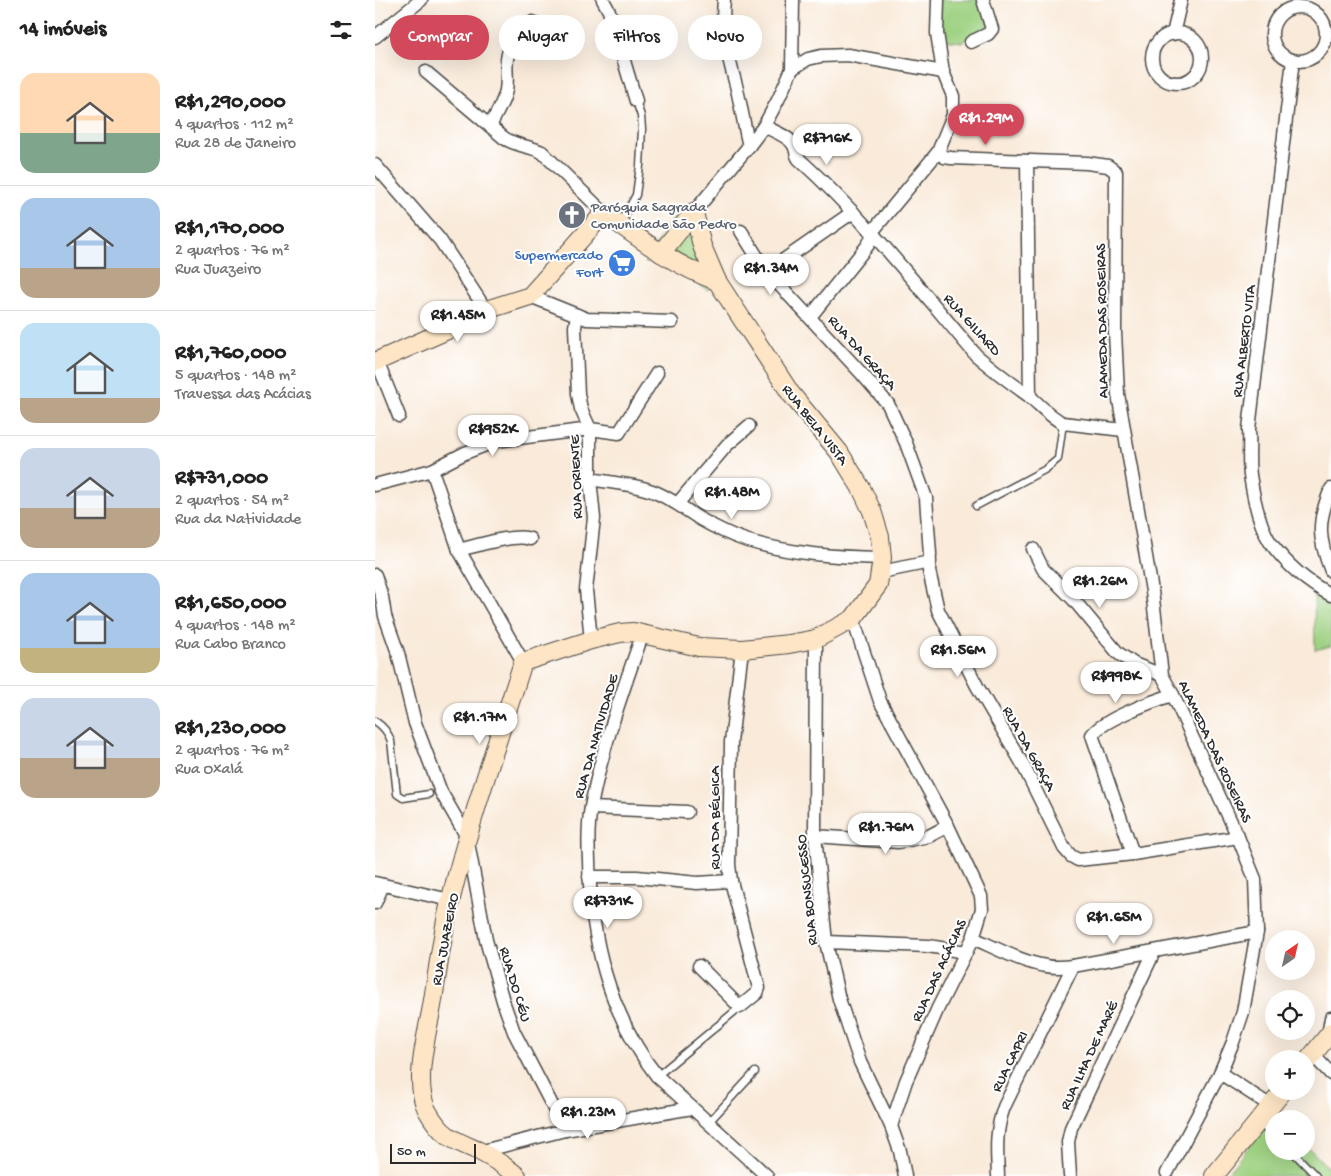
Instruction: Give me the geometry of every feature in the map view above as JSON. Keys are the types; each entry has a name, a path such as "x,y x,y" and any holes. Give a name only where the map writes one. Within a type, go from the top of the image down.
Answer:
{"main road":[{"path":"376,362 454,327 486,310 530,296 604,212 661,253 696,274 717,281"},
{"path":"661,253 694,212"},
{"name":"RUA BELA VISTA","path":"694,212 702,246 708,264 717,281 791,394 851,468 872,511 880,537 881,565"},
{"path":"523,662 591,640 620,633 643,633 699,647 741,649 816,639 853,619 878,585 881,565"},
{"name":"RUA JUAZEIRO","path":"517,1176 507,1168 446,1135 426,1108 421,1086 424,1053 451,900 467,837 523,662"},
{"path":"1315,1052 1330,1029"},
{"path":"1214,1176 1265,1126"}],"street":[{"path":"375,37 421,0"},
{"path":"603,0 609,12 636,101"},
{"path":"725,0 724,30 728,56 749,146"},
{"path":"694,212 764,126 793,68 793,0"},
{"path":"810,317 868,245 872,232 938,152 951,123 954,109 951,89 943,72 937,33 938,0"},
{"path":"971,42 989,34 992,29 983,0"},
{"path":"1173,34 1181,0"},
{"path":"1301,7 1317,14 1325,29 1325,38 1323,46 1310,58 1293,60 1278,50 1272,34 1273,26 1277,18 1284,12 1292,8 1301,7"},
{"path":"793,68 808,59 821,56 849,55 943,72"},
{"path":"490,126 505,94 508,80 506,60"},
{"name":"RUA ALBERTO VITA","path":"1293,60 1249,428 1250,474 1257,510 1269,541 1313,586 1331,595"},
{"path":"426,72 504,138 513,144 535,148 542,152 604,212"},
{"name":"RUA GILIARD","path":"764,126 795,145 798,159 819,177 872,232 976,355 999,375 1063,423"},
{"path":"938,152 951,158 1027,161 1030,397"},
{"name":"ALAMEDA DAS ROSEIRAS","path":"1027,161 1087,162 1108,166 1116,172 1115,332 1118,394 1152,591 1162,674 1239,837 1255,879 1257,932 1243,1012 1220,1073 1168,1175"},
{"path":"375,165 440,240 486,310"},
{"path":"773,270 853,212"},
{"name":"RUA DA GRAÇA","path":"741,231 764,268 773,270 772,277 888,404 906,443 926,498 929,571 938,610 977,686 1022,763 1064,848 1071,856 1078,860 1133,854 1239,837"},
{"path":"530,296 577,315 593,319 673,322"},
{"name":"RUA ORIENTE","path":"577,315 575,327 579,394 581,409 591,429 590,479 594,518 586,590 591,640"},
{"path":"376,362 399,416"},
{"path":"375,484 432,470 465,453 496,441 591,429 619,433 657,372"},
{"path":"1063,423 1123,430"},
{"path":"678,503 727,445 749,426"},
{"path":"432,470 459,550 523,662"},
{"path":"590,479 635,486 656,493 678,503 700,519 721,530 746,540 801,553 849,558 881,565 930,562"},
{"path":"1331,489 1323,508 1320,530 1323,550 1331,571"},
{"path":"459,550 503,540 525,537 530,539"},
{"path":"1033,549 1043,569 1073,599 1118,653 1134,664 1162,674"},
{"name":"RUA DO CÉU","path":"375,575 382,597 380,619 398,653 435,793 467,837 486,940 503,1001 514,1032 565,1130"},
{"name":"RUA DAS ACÁCIAS","path":"853,619 880,700 948,826 981,896 982,910 973,938 938,1008 910,1072 891,1126"},
{"name":"RUA DA NATIVIDADE","path":"643,633 610,731 591,808 588,844 589,877 594,928 603,969 618,1009 633,1040 657,1076 767,1176"},
{"name":"RUA BONSUCESSO","path":"816,639 815,836 826,942 839,999 860,1062 891,1126"},
{"name":"RUA DA BÉLGICA","path":"740,1007 757,993 759,984 731,881 729,865 731,742 741,649"},
{"path":"1133,854 1092,735 1099,726 1157,700 1173,695"},
{"path":"591,808 687,812"},
{"path":"815,836 898,842 929,836 948,826"},
{"path":"589,877 637,877 697,883 731,881"},
{"path":"375,903 379,884 451,900"},
{"path":"973,938 1007,953 1043,966 1056,968 1154,952 1257,932"},
{"path":"826,942 928,946 966,952"},
{"name":"RUA ILHA DE MARÉ","path":"1070,1176 1068,1142 1071,1128 1154,952"},
{"path":"699,966 740,1007"},
{"name":"RUA CAPRI","path":"998,1176 996,1140 1004,1107 1073,966"},
{"path":"1315,1063 1331,1074"},
{"path":"1220,1073 1265,1118"},
{"path":"479,1152 565,1130 692,1108"},
{"path":"891,1126 900,1151 905,1176"}],"lane":[{"path":"620,224 636,195 640,166 642,129 641,116 636,101"},
{"path":"976,506 1046,469 1056,461 1059,455 1063,423"},
{"path":"375,721 389,735 391,741 397,794 403,798 435,793"},
{"path":"657,1076 740,1007"},
{"path":"709,1122 755,1072"},
{"path":"1301,1160 1316,1176"}],"green space":[{"path":"938,0 983,0 989,29 962,42 940,40"},
{"path":"689,211 715,277 708,290 647,257 674,217"},
{"path":"1314,596 1331,603 1331,646 1315,650"},
{"path":"1265,1127 1265,1160 1315,1160 1315,1154 1331,1171 1331,1176 1225,1176"}],"place":[{"name":"Paróquia Sagrada Comunidade São Pedro","path":"572,215"},
{"name":"Supermercado Fort","path":"622,263"}]}
